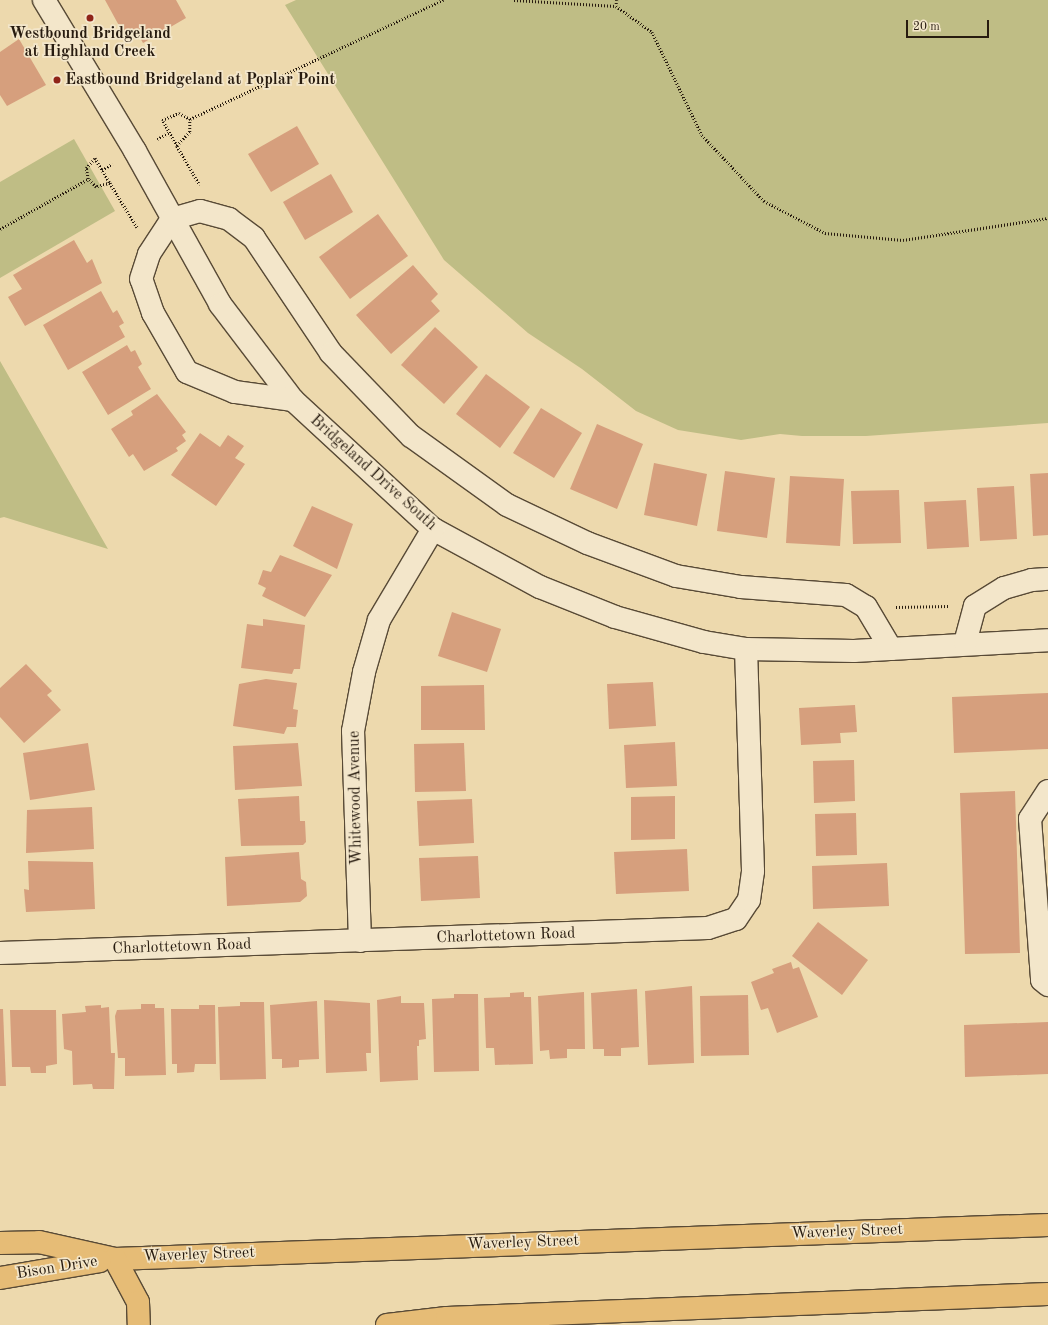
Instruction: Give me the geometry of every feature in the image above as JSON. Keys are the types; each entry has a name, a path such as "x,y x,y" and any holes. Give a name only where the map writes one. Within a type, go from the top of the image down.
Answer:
{"main road":[{"name":"Waverley Street","path":"0,1243 39,1242 115,1259 1048,1225"},
{"name":"Bison Drive","path":"0,1278 52,1267 115,1259"},
{"path":"115,1259 138,1302 139,1325"},
{"path":"387,1325 447,1318 1048,1294"}],"street":[{"name":"Bridgeland Drive South","path":"44,0 135,151 220,304 293,400 433,529 540,587 615,617 704,642 746,649 854,651 965,643 1048,640"},
{"path":"293,400 236,392 187,372 153,313 141,279 152,251 172,219 200,211 229,219 254,238 331,353 411,436 507,505 587,543 676,576 742,587 846,595 866,607 891,649"},
{"name":"Whitewood Avenue","path":"360,941 355,724 364,672 379,620 433,529"},
{"path":"965,643 975,606 1004,588 1032,580 1048,579"},
{"name":"Charlottetown Road","path":"0,953 708,928 736,919 749,900 753,871 746,649"},
{"path":"1048,791 1030,819 1042,980 1048,985"}],"path":[{"path":"190,119 443,0"},
{"path":"514,0 616,6 652,32 702,135 764,201 825,233 903,240 1048,218"},
{"path":"616,6 617,0"},
{"path":"190,119 180,113 162,120 217,216"},
{"path":"177,146 190,132 190,119"},
{"path":"110,183 96,187 88,179 86,168 95,158 152,251"},
{"path":"0,229 88,179"},
{"path":"866,607 975,606"}],"shaded area":[{"path":"296,0 1048,0 1048,423 866,436 802,436 780,434 741,440 678,430 636,411 582,369 528,333 444,260 285,5"},
{"path":"74,139 115,211 0,278 0,182"},
{"path":"0,361 108,549 4,517 0,518"}],"building":[{"path":"105,0 176,0 186,18 143,43 139,36 128,42"},
{"path":"19,39 46,85 7,106 0,95 0,52"},
{"path":"297,126 319,164 271,192 248,154"},
{"path":"331,174 353,212 305,240 283,202"},
{"path":"378,214 408,256 350,299 319,257"},
{"path":"74,240 87,263 92,259 102,283 25,326 8,297 22,289 13,275"},
{"path":"413,265 438,294 431,301 440,311 391,354 356,315"},
{"path":"101,291 113,313 117,310 124,323 119,326 125,337 68,370 43,325"},
{"path":"435,327 478,367 444,404 401,365"},
{"path":"127,345 131,352 135,350 142,364 138,367 151,389 108,415 82,372"},
{"path":"486,374 530,407 500,448 456,414"},
{"path":"157,394 186,432 182,435 186,441 176,448 178,451 144,471 133,454 129,457 111,429 133,415 131,411"},
{"path":"541,408 582,433 554,478 513,453"},
{"path":"597,424 643,444 617,509 570,489"},
{"path":"200,433 220,447 228,435 244,446 235,458 245,464 216,506 171,475"},
{"path":"654,463 707,474 697,526 644,515"},
{"path":"725,471 775,478 767,538 717,531"},
{"path":"1048,473 1048,535 1033,536 1030,474"},
{"path":"790,476 844,479 840,546 786,543"},
{"path":"1014,486 1017,539 980,541 977,488"},
{"path":"899,490 901,543 853,544 851,491"},
{"path":"966,500 969,547 927,549 924,502"},
{"path":"312,506 353,524 337,569 293,546"},
{"path":"280,555 332,575 305,617 262,596 266,588 258,584 263,570 271,572"},
{"path":"452,612 501,629 487,672 438,656"},
{"path":"263,619 305,625 300,669 294,669 292,674 241,668 247,624 263,626"},
{"path":"26,664 52,691 47,695 61,710 24,743 0,717 0,688"},
{"path":"266,679 297,683 293,709 298,710 296,727 287,727 284,734 233,726 239,684"},
{"path":"653,682 656,726 609,729 607,684"},
{"path":"484,685 485,730 421,730 421,686"},
{"path":"1048,693 1048,749 954,753 952,697"},
{"path":"855,705 857,732 840,733 841,743 801,745 799,708"},
{"path":"675,742 677,786 626,788 624,745"},
{"path":"88,743 95,790 30,800 23,753"},
{"path":"298,743 302,786 235,790 233,746"},
{"path":"464,743 466,791 415,792 414,744"},
{"path":"854,760 855,801 814,803 813,761"},
{"path":"1015,791 1020,953 965,954 960,793"},
{"path":"299,796 300,821 305,821 306,842 303,845 241,846 238,799"},
{"path":"675,796 675,839 631,840 631,797"},
{"path":"472,799 474,843 419,846 417,801"},
{"path":"92,807 94,849 26,853 27,810"},
{"path":"856,813 857,855 816,856 815,814"},
{"path":"687,849 689,891 616,894 614,852"},
{"path":"299,852 301,879 306,882 307,896 300,902 227,906 225,857"},
{"path":"478,856 480,898 421,901 419,858"},
{"path":"28,861 93,862 95,909 26,912 24,889 29,890"},
{"path":"887,863 889,906 813,909 812,866"},
{"path":"818,922 868,960 842,995 792,956"},
{"path":"791,962 793,969 799,967 818,1017 777,1033 768,1008 761,1010 751,982 774,973 772,969"},
{"path":"692,986 694,1063 648,1065 645,991"},
{"path":"637,989 639,1047 621,1048 621,1056 604,1056 604,1049 593,1049 591,993"},
{"path":"524,992 524,997 531,997 533,1064 495,1065 494,1048 486,1048 484,998 510,997 510,993"},
{"path":"584,992 585,1049 567,1049 567,1058 550,1059 549,1050 540,1051 538,996"},
{"path":"454,994 478,994 479,1071 434,1072 432,999 454,998"},
{"path":"748,995 749,1055 701,1056 700,996"},
{"path":"401,996 401,1003 424,1003 426,1039 419,1040 419,1046 417,1046 418,1080 380,1082 377,1000"},
{"path":"324,1000 370,1003 371,1053 366,1053 367,1071 326,1073"},
{"path":"317,1001 319,1059 299,1060 299,1067 282,1068 282,1059 272,1059 270,1005"},
{"path":"240,1002 264,1002 266,1079 220,1080 218,1007 240,1006"},
{"path":"141,1004 155,1004 155,1008 164,1008 166,1075 125,1076 125,1058 118,1058 115,1016 117,1010 141,1009"},
{"path":"101,1005 101,1008 109,1007 111,1053 115,1053 114,1089 93,1089 92,1084 73,1085 72,1051 64,1049 62,1014 86,1012 85,1006"},
{"path":"199,1005 215,1005 216,1064 195,1064 194,1072 177,1073 177,1064 172,1064 171,1009 199,1009"},
{"path":"0,1009 3,1009 6,1086 0,1086"},
{"path":"10,1010 56,1010 57,1064 46,1066 46,1073 31,1073 30,1067 12,1067"},
{"path":"1048,1022 1048,1074 965,1077 964,1025"}],"place":[{"name":"Westbound Bridgeland at Highland Creek","path":"90,18"},
{"name":"Eastbound Bridgeland at Poplar Point","path":"57,80"}]}
